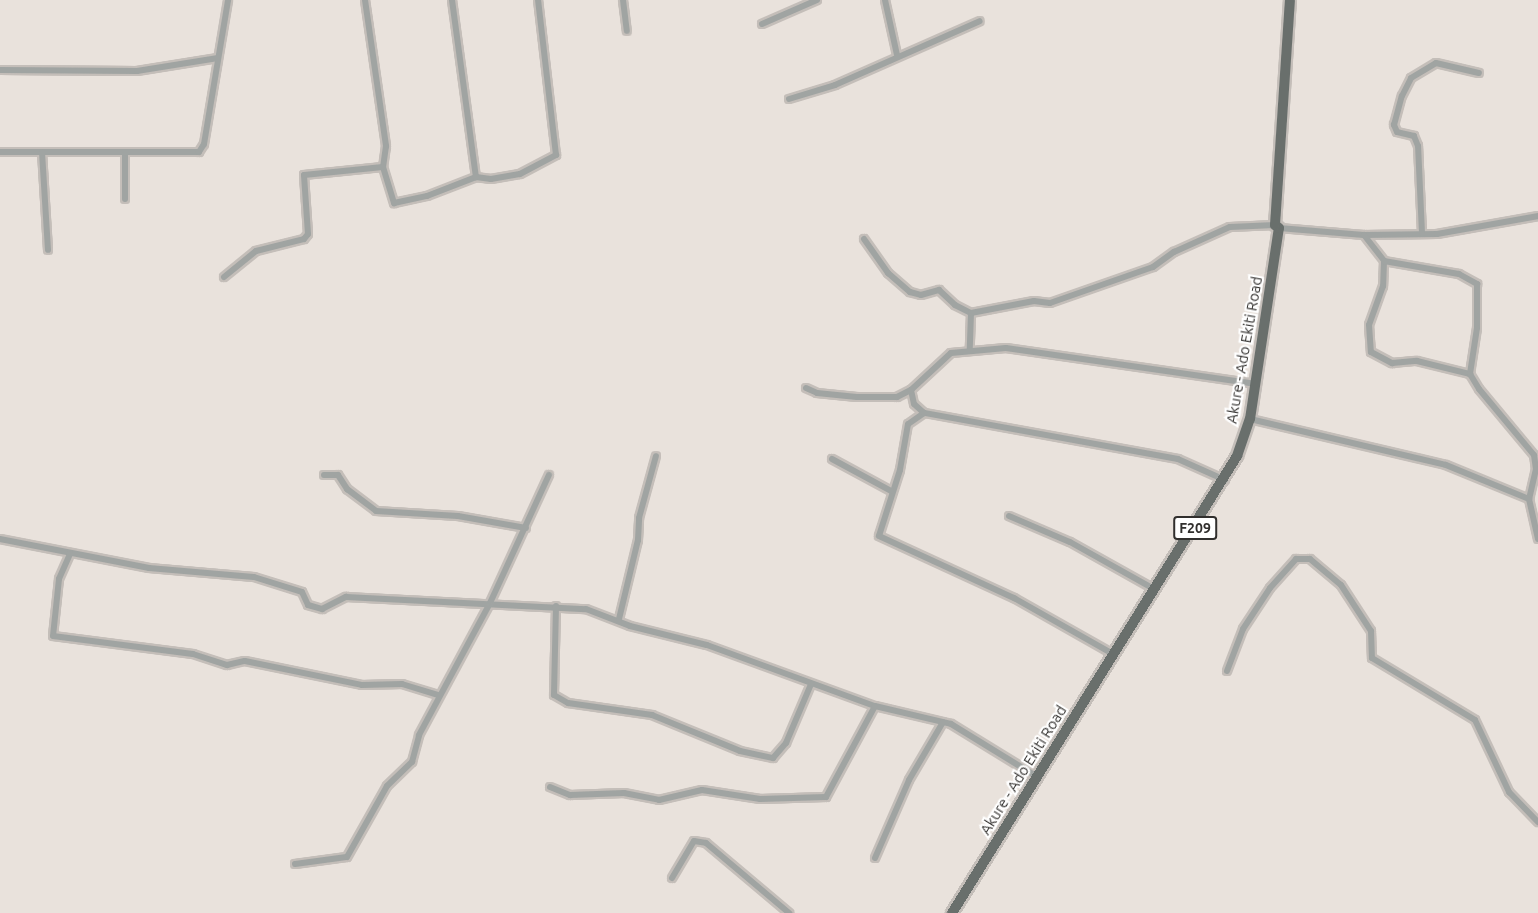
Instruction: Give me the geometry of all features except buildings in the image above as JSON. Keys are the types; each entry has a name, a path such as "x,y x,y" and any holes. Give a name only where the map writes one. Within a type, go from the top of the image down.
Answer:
{"main road":[{"name":"Akure - Ado Ekiti Road","path":"952,913 1036,776 1225,480 1250,419 1277,227 1282,90 1286,71 1290,0"}],"street":[{"path":"0,152 125,155 199,152 204,144 228,0"},
{"path":"365,0 386,146 383,167 394,203 427,196 476,177 491,179 520,174 556,155 538,0"},
{"path":"452,0 476,177"},
{"path":"623,0 627,31"},
{"path":"762,24 817,0"},
{"path":"885,0 897,56"},
{"path":"789,99 835,85 980,21"},
{"path":"0,70 137,71 218,58"},
{"path":"1422,233 1418,146 1414,136 1397,132 1394,125 1402,96 1411,78 1436,63 1479,73"},
{"path":"42,152 48,250"},
{"path":"125,155 125,199"},
{"path":"224,277 256,250 304,239 308,234 304,175 383,167"},
{"path":"864,239 893,279 910,292 921,295 939,290 955,305 971,313 1034,301 1050,303 1153,267 1174,252 1230,227 1277,227 1364,235 1422,233 1538,216"},
{"path":"1364,235 1384,261 1383,286 1369,325 1371,352 1392,363 1417,361 1470,374"},
{"path":"1384,261 1459,274 1477,284 1478,328 1470,374 1486,399 1534,455 1536,469 1529,499 1538,539"},
{"path":"970,350 971,313"},
{"path":"897,397 911,390 951,353 970,350 1028,350 1256,384"},
{"path":"806,388 817,393 857,397 897,397 914,404 924,413 1167,457 1198,466 1225,480"},
{"path":"911,390 914,404"},
{"path":"924,413 908,424 900,470 891,491 879,536 1014,598 1113,654"},
{"path":"1250,419 1446,465 1529,499"},
{"path":"620,619 638,540 639,518 656,456"},
{"path":"832,459 891,491"},
{"path":"324,475 338,475 347,489 376,511 458,516 526,528"},
{"path":"295,864 347,857 354,850 387,786 412,762 419,735 490,603 549,475"},
{"path":"1008,516 1070,542 1154,589"},
{"path":"0,539 70,554 91,554 148,568 254,577 302,592 308,605 322,609 346,597 586,609 620,619 630,626 699,643 876,706 943,722 967,732 1036,776"},
{"path":"70,554 59,579 53,636 193,654 227,665 245,661 362,685 402,684 439,695"},
{"path":"1227,671 1244,629 1270,588 1296,559 1310,559 1341,585 1371,631 1372,658 1475,720 1509,792 1538,822"},
{"path":"556,606 554,695 568,702 652,715 741,751 774,758 786,743 811,684"},
{"path":"550,787 570,795 624,793 659,800 702,790 760,799 826,797 876,706"},
{"path":"875,858 909,780 943,722"},
{"path":"672,878 694,841 706,843 789,913"}]}
